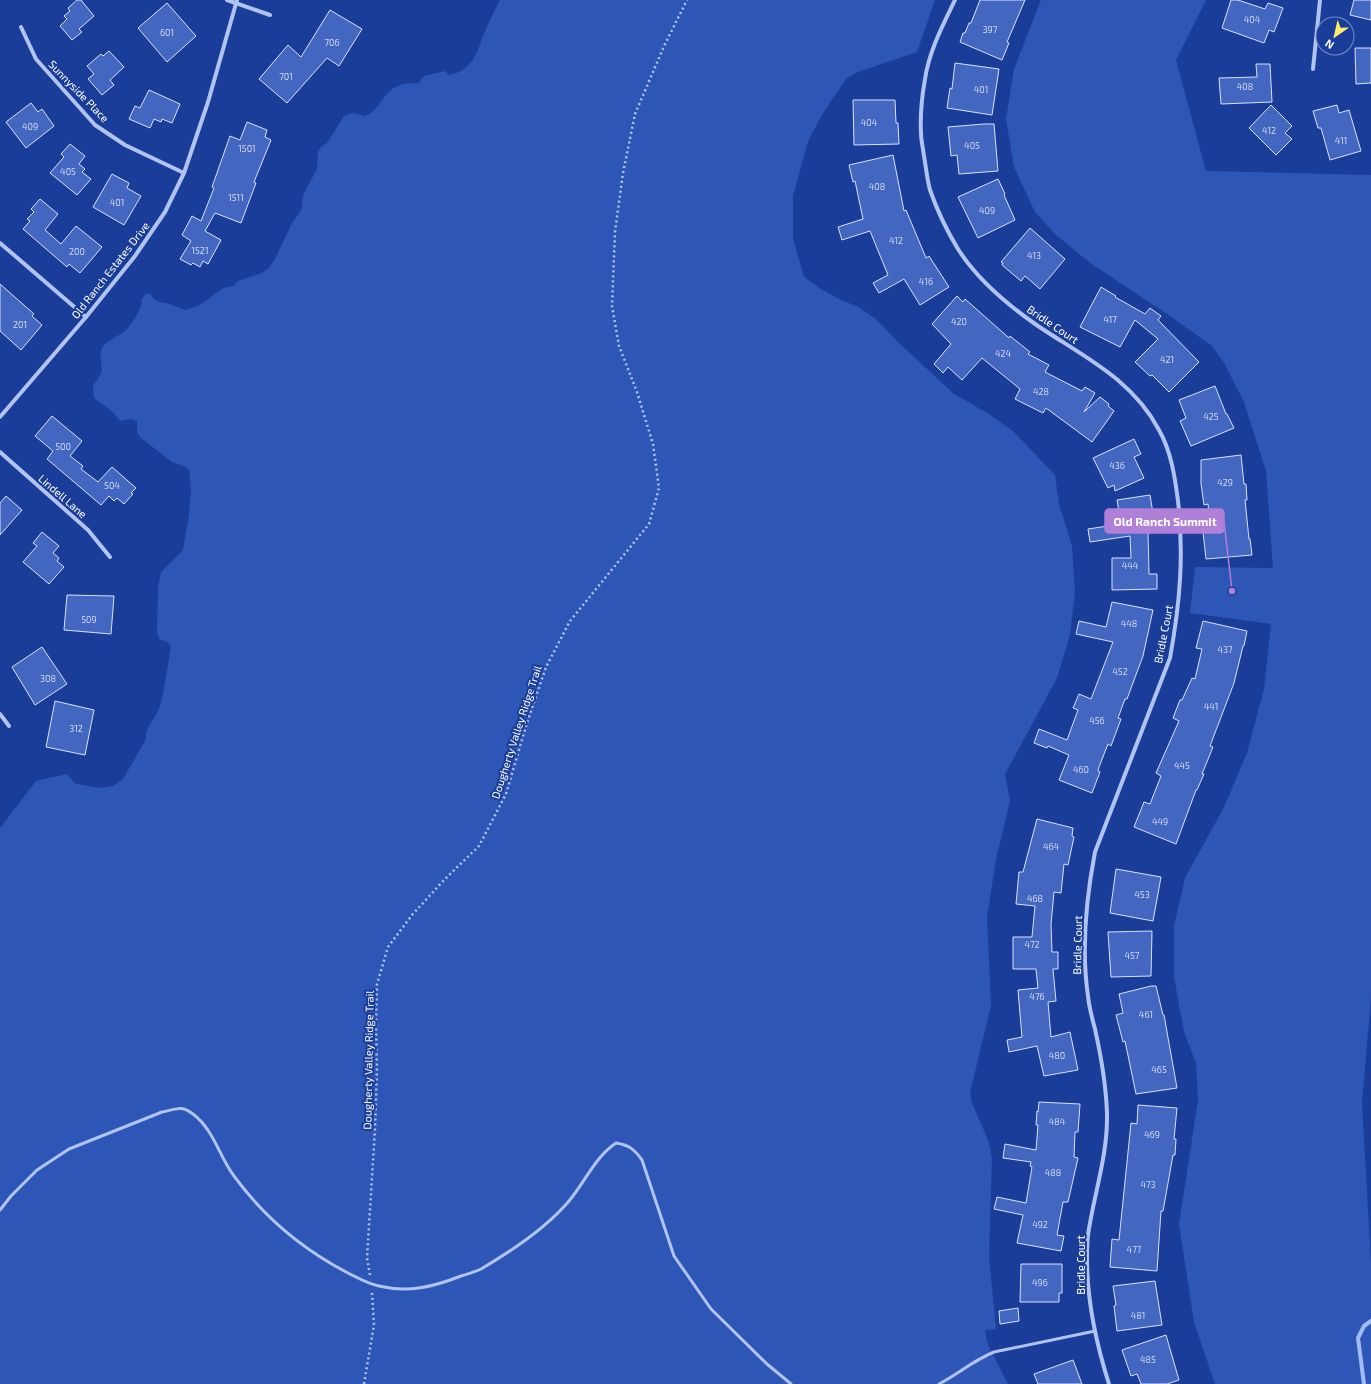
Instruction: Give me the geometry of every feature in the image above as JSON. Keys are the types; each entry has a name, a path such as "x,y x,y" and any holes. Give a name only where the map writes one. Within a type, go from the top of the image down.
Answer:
{"street":[{"path":"227,0 270,15"},
{"name":"Bridle Court","path":"955,0 929,60 925,79 921,134 930,189 947,229 959,251 996,294 1038,326 1111,374 1129,390 1145,408 1159,430 1167,448 1176,482 1182,546 1181,580 1176,626 1170,658 1095,852 1089,885 1085,931 1084,963 1088,997 1104,1079 1107,1113 1106,1139 1102,1165 1088,1236 1089,1299 1094,1331 1109,1384"},
{"path":"1313,68 1320,0"},
{"name":"Old Ranch Estates Drive","path":"0,417 86,317 140,250 165,212 184,173 208,102 236,2"},
{"name":"Sunnyside Place","path":"21,27 36,59 95,125 125,145 184,173"},
{"path":"0,243 86,317"},
{"name":"Lindell Lane","path":"0,452 88,530 110,557"},
{"path":"0,714 9,726"}],"lane":[{"path":"0,1210 10,1196 37,1170 69,1149 162,1112 182,1108 201,1121 213,1136 234,1175 259,1206 286,1232 335,1266 371,1284 408,1290 439,1285 480,1270 529,1237 557,1213 569,1201 593,1167 610,1147 616,1143 627,1145 638,1154 642,1160 674,1256 711,1309 767,1364 791,1384"},
{"path":"939,1384 981,1357 994,1352 1094,1331"}],"path":[{"name":"Dougherty Valley Ridge Trail","path":"364,1384 374,1325 371,1284 367,1258 375,1129 377,984 388,946 412,915 444,880 479,846 506,794 526,726 546,667 570,621 649,524 659,488 653,444 637,392 619,346 612,306 615,232 623,173 635,114 665,44 687,0"}],"shaded area":[{"path":"500,0 935,0 917,52 858,72 846,79 823,113 808,141 793,196 793,238 804,277 821,289 858,307 876,319 897,341 954,394 989,414 1014,432 1055,475 1059,504 1072,546 1075,591 1070,635 1057,678 1005,774 1010,801 996,859 987,918 991,1005 970,1093 972,1103 988,1140 992,1158 989,1257 996,1329 985,1330 988,1345 1008,1384 0,1384 0,828 36,781 67,774 76,784 100,788 113,786 123,779 145,741 147,730 159,709 163,694 171,647 168,642 159,639 157,632 158,588 161,572 183,550 189,515 191,489 189,470 184,466 172,462 141,438 137,433 137,421 131,419 120,421 113,412 94,398 94,384 101,373 100,356 102,348 112,339 123,333 131,324 141,306 141,300 146,294 151,294 154,299 158,301 185,310 200,305 223,288 234,286 238,281 262,273 269,268 275,259 291,225 301,210 303,195 317,169 318,151 327,143 344,116 353,113 365,116 371,113 392,89 403,84 419,83 424,76 445,71 449,75 464,69 474,58"},
{"path":"1041,0 1206,0 1176,60 1206,171 1371,175 1371,997 1362,1103 1371,1263 1371,1384 1215,1384 1194,1322 1179,1224 1198,1100 1196,1063 1184,1032 1174,977 1174,926 1185,878 1224,807 1247,753 1264,689 1271,624 1190,613 1195,567 1273,568 1266,471 1244,402 1224,363 1212,346 1090,263 1055,234 1035,212 1014,167 1006,119 1014,69"}],"building":[{"path":"77,0 81,0 94,16 79,29 82,32 72,40 60,26 67,19 64,16 70,11 68,8"},
{"path":"980,0 1025,0 1007,42 1009,43 1002,60 960,42 963,33 965,33 969,23 971,23"},
{"path":"1231,0 1238,0 1265,9 1268,3 1283,8 1274,32 1269,30 1264,43 1222,28"},
{"path":"1354,0 1371,0 1371,20 1350,15"},
{"path":"167,3 196,36 167,62 138,28"},
{"path":"330,10 362,29 339,66 327,58 287,103 259,79 288,45 301,57"},
{"path":"1355,48 1371,48 1371,83 1356,84"},
{"path":"109,51 124,67 110,80 114,85 102,95 88,79 94,74 87,66 101,54 103,56"},
{"path":"955,63 999,69 992,115 947,108 950,88 952,89"},
{"path":"1256,64 1270,64 1272,102 1221,104 1219,78 1257,77"},
{"path":"149,90 180,104 172,123 162,119 161,122 154,119 150,128 129,119 135,106 140,108"},
{"path":"853,100 895,100 899,144 854,145"},
{"path":"31,103 38,112 42,109 54,126 26,148 6,122"},
{"path":"1271,105 1292,126 1285,133 1292,139 1276,155 1249,128"},
{"path":"1337,105 1339,113 1349,110 1361,151 1330,160 1321,128 1318,128 1313,111"},
{"path":"247,122 267,130 265,137 271,140 254,182 256,183 241,223 215,213 205,231 221,240 208,264 203,261 200,267 193,263 191,265 180,259 191,241 182,235 192,216 201,221 214,188 212,187 230,136 240,140"},
{"path":"994,124 998,171 959,174 957,155 951,156 948,127"},
{"path":"70,144 85,156 79,164 85,169 82,172 91,179 77,195 50,173 64,157 61,154"},
{"path":"893,155 904,211 906,210 926,258 929,256 949,287 920,305 904,279 879,293 873,283 888,275 870,231 842,240 838,227 863,219 855,181 853,182 849,165"},
{"path":"112,174 129,183 127,188 141,196 124,225 93,207"},
{"path":"998,179 1015,220 978,238 958,197"},
{"path":"40,199 58,214 45,230 61,244 76,226 102,247 80,273 69,264 67,267 23,229 30,221 27,219 34,212 31,209"},
{"path":"1030,228 1065,259 1040,289 1025,276 1021,281 1002,265 1003,263 1001,262"},
{"path":"0,284 34,314 32,316 42,325 21,350 0,331"},
{"path":"1101,287 1116,296 1115,297 1145,314 1150,308 1161,316 1158,320 1199,362 1169,392 1152,375 1150,376 1135,362 1158,339 1135,320 1120,347 1080,327"},
{"path":"957,296 963,302 965,299 1009,338 1010,336 1030,352 1028,354 1049,365 1045,372 1082,391 1085,387 1095,393 1084,412 1100,397 1109,404 1108,406 1114,411 1092,442 1046,408 1043,413 1015,399 1020,389 982,358 962,380 948,367 943,373 934,364 951,344 932,324"},
{"path":"1215,386 1226,414 1234,428 1191,446 1180,421 1186,418 1179,400"},
{"path":"52,416 82,441 70,456 83,466 81,469 98,482 112,467 136,488 124,504 117,498 114,501 109,496 101,505 47,459 53,451 35,436"},
{"path":"1134,439 1141,454 1134,457 1144,478 1115,491 1114,485 1108,488 1093,458"},
{"path":"1241,455 1244,484 1246,484 1247,500 1245,500 1252,555 1206,559 1203,532 1211,531 1208,504 1204,505 1201,484 1201,460"},
{"path":"1150,495 1156,532 1148,533 1149,574 1157,574 1157,589 1112,590 1112,558 1131,558 1130,536 1090,542 1088,529 1121,524 1117,500"},
{"path":"6,496 22,510 0,535 0,503"},
{"path":"42,532 59,546 53,553 59,558 57,561 64,567 49,584 23,562 37,546 33,543"},
{"path":"67,595 114,596 111,634 64,630"},
{"path":"1112,602 1153,610 1143,656 1127,699 1125,699 1118,718 1121,719 1111,746 1108,744 1099,767 1098,771 1100,772 1092,793 1059,780 1069,755 1048,746 1047,748 1034,743 1039,729 1067,740 1078,710 1073,708 1079,694 1091,699 1113,642 1076,634 1079,621 1106,627"},
{"path":"1203,621 1247,631 1234,683 1210,746 1213,747 1202,774 1204,774 1196,790 1176,844 1134,827 1144,802 1150,804 1161,776 1156,773 1179,721 1173,718 1180,700 1182,700 1192,678 1195,679 1202,649 1196,648"},
{"path":"42,647 67,684 35,705 12,667"},
{"path":"55,701 94,710 85,755 46,747"},
{"path":"1037,819 1073,828 1072,836 1074,837 1068,865 1064,864 1061,893 1054,892 1051,924 1052,952 1058,952 1058,969 1053,969 1056,1001 1048,1002 1051,1037 1070,1032 1078,1070 1044,1076 1037,1046 1009,1052 1007,1040 1022,1037 1018,990 1038,988 1036,969 1013,969 1013,937 1032,937 1035,906 1016,904 1019,872 1023,872"},
{"path":"1116,869 1161,877 1153,921 1110,913"},
{"path":"1152,931 1151,976 1111,977 1108,932"},
{"path":"1156,986 1164,1015 1177,1088 1136,1094 1125,1041 1123,1042 1116,1015 1123,1013 1119,994"},
{"path":"1039,1102 1080,1104 1078,1132 1075,1132 1074,1157 1078,1158 1068,1202 1063,1202 1057,1235 1064,1236 1061,1251 1017,1243 1023,1215 994,1209 997,1197 1026,1203 1032,1167 1030,1166 1031,1162 1003,1158 1005,1144 1036,1150 1038,1125 1036,1125"},
{"path":"1138,1105 1177,1108 1174,1139 1176,1139 1175,1155 1173,1155 1163,1211 1161,1211 1157,1271 1110,1267 1112,1239 1119,1240 1131,1123 1137,1124"},
{"path":"1021,1264 1062,1264 1062,1293 1059,1293 1059,1302 1020,1302"},
{"path":"1155,1281 1162,1325 1117,1331 1114,1306 1116,1305 1113,1286"},
{"path":"1018,1308 1019,1321 1000,1324 999,1311"},
{"path":"1166,1335 1179,1380 1167,1384 1141,1384 1137,1374 1131,1376 1122,1350"},
{"path":"1073,1360 1082,1384 1038,1384 1034,1374"}],"waterway":[{"path":"1364,1384 1358,1338 1364,1326 1371,1321"}],"place":[{"name":"Old Ranch Summit","path":"1232,591"}]}
